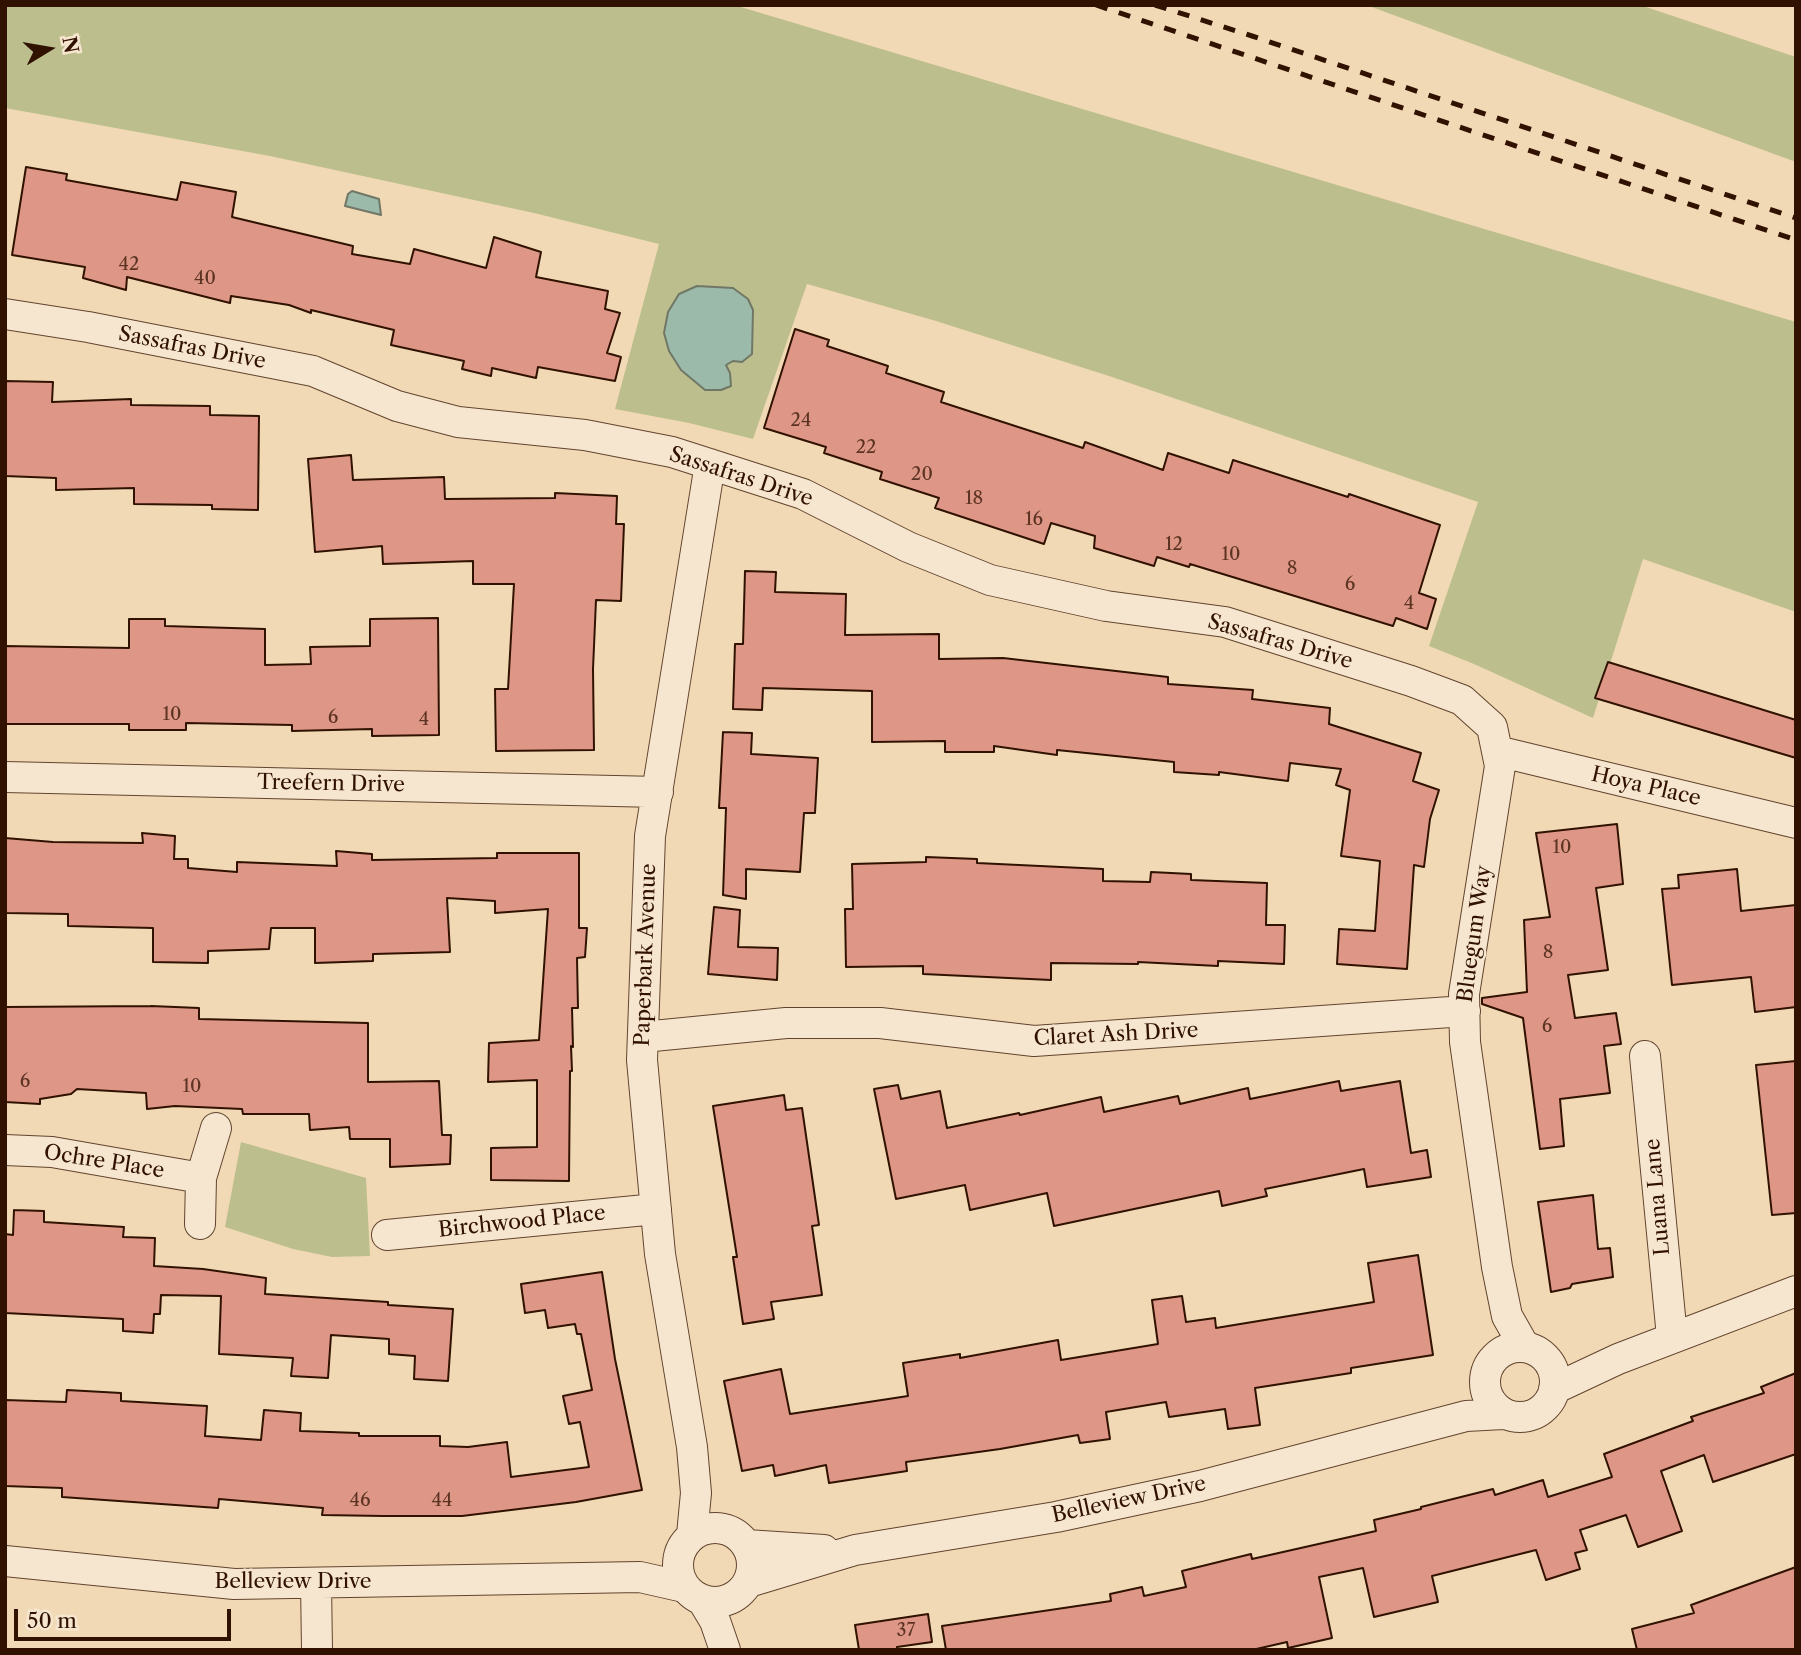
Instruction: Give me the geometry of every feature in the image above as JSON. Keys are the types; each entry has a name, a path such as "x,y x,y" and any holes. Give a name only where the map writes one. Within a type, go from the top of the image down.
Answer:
{"street":[{"name":"Sassafras Drive","path":"5,314 88,327 313,371 397,406 458,422 585,435 672,452 803,494 908,547 990,580 1106,606 1225,622 1411,681 1462,700 1495,739"},
{"name":"Paperbark Avenue","path":"687,1543 696,1493 692,1447 660,1254 642,1060 650,836 710,464"},
{"name":"Hoya Place","path":"1495,739 1796,823"},
{"name":"Bluegum Way","path":"1495,739 1500,766 1464,994 1465,1042 1497,1267 1507,1316 1542,1365"},
{"name":"Treefern Drive","path":"5,777 658,792"},
{"name":"Claret Ash Drive","path":"643,1037 786,1023 880,1023 1034,1041 1465,1011"},
{"name":"Luana Lane","path":"1645,1056 1672,1337"},
{"path":"200,1224 201,1178 216,1128"},
{"name":"Ochre Place","path":"5,1150 52,1152 201,1178"},
{"name":"Birchwood Place","path":"387,1236 656,1209"},
{"name":"Bluegum Way","path":"1490,1367 1497,1267"},
{"path":"1542,1365 1553,1395 1543,1409 1531,1416 1515,1418 1494,1407 1485,1389 1490,1367 1505,1349 1542,1365 1618,1359 1796,1291"},
{"name":"Belleview Drive","path":"1400,1435 1460,1402 1490,1367"},
{"name":"Belleview Drive","path":"737,1538 799,1550 855,1549 1056,1517 1200,1486 1466,1416 1503,1414"},
{"name":"Paperbark Avenue","path":"692,1447 708,1493 737,1538"},
{"path":"694,1594 728,1601 742,1589 752,1572 750,1554 737,1538 718,1528 701,1531 687,1543 677,1564 680,1578 715,1621 725,1650"},
{"name":"Belleview Drive","path":"582,1579 643,1567 687,1543"},
{"name":"Belleview Drive","path":"742,1589 855,1549"},
{"name":"Belleview Drive","path":"5,1561 234,1584 640,1577 694,1594"},
{"path":"316,1583 317,1650"},
{"path":"734,1650 742,1589"}],"green space":[{"path":"5,5 734,5 1796,322 1796,612 1643,559 1593,718 1429,646 1478,502 1109,376 936,321 807,284 753,439 615,409 659,244 534,213 270,156 5,108"},
{"path":"1366,5 1640,5 1796,57 1796,162"},
{"path":"241,1142 366,1178 370,1256 332,1257 293,1249 225,1227"}],"shaded area":[{"path":"352,191 379,199 381,215 345,206 348,194"},
{"path":"697,286 733,288 748,299 753,310 752,354 742,362 733,361 726,365 731,386 721,390 705,390 681,370 669,351 664,333 668,312 679,294"}],"building":[{"path":"26,167 67,174 66,180 177,200 181,182 236,192 232,217 353,246 352,254 410,264 414,249 486,268 494,237 541,252 536,277 608,291 605,309 620,313 607,353 621,357 615,381 538,367 536,378 492,368 491,376 462,369 464,361 391,345 394,330 311,310 311,313 289,305 231,296 230,303 127,277 126,290 83,278 85,267 12,255"},
{"path":"795,329 829,340 827,346 888,366 886,373 944,392 941,402 1083,448 1085,442 1163,470 1168,453 1229,473 1233,460 1348,497 1349,494 1440,525 1419,593 1436,599 1427,629 1396,618 1393,626 1190,564 1189,567 1157,557 1154,566 1094,548 1095,536 1051,523 1044,544 935,508 939,498 880,479 882,472 824,453 826,447 764,428"},
{"path":"5,381 53,382 52,402 131,399 131,405 210,406 210,415 259,416 258,510 212,509 212,505 134,504 134,488 56,490 56,478 5,476"},
{"path":"351,455 353,480 444,477 445,499 555,498 555,493 617,496 616,524 624,524 621,601 596,600 594,750 496,751 495,689 508,689 514,584 473,584 473,561 383,564 382,546 315,552 308,459"},
{"path":"745,571 776,572 775,592 846,594 845,635 939,634 939,659 1003,658 1168,677 1168,684 1253,690 1252,699 1330,708 1329,724 1421,753 1413,781 1439,790 1430,819 1424,867 1414,865 1407,969 1337,964 1339,929 1375,931 1380,861 1341,856 1350,790 1336,785 1341,769 1290,763 1288,781 1219,772 1219,775 1174,772 1174,762 1057,750 1057,755 994,746 994,752 945,752 945,741 872,742 872,691 763,688 762,710 733,709 735,644 743,644"},
{"path":"438,618 439,735 372,736 372,729 292,731 292,725 186,723 186,730 129,730 129,724 5,724 5,646 129,648 129,619 165,619 165,626 265,629 265,665 311,664 310,647 370,646 370,619"},
{"path":"1608,662 1796,720 1796,758 1595,698"},
{"path":"723,732 752,733 751,754 818,758 815,813 804,813 800,872 746,869 746,899 723,895 726,808 719,808"},
{"path":"1617,824 1623,884 1596,888 1608,970 1568,975 1575,1018 1616,1013 1621,1044 1604,1046 1610,1093 1560,1099 1564,1146 1540,1149 1523,1018 1482,1004 1482,998 1527,992 1524,920 1550,917 1536,833"},
{"path":"142,833 175,836 174,859 188,859 188,868 237,872 237,862 337,866 336,851 372,854 372,860 497,858 497,853 579,853 579,928 587,928 585,957 577,958 578,1008 572,1008 569,1181 491,1180 491,1148 537,1147 537,1080 488,1082 489,1043 539,1040 548,909 495,913 495,901 447,898 450,952 373,954 373,961 315,963 315,928 271,928 269,949 208,951 208,963 153,962 153,928 68,926 68,914 5,913 5,838 53,842 143,843"},
{"path":"926,857 977,859 977,863 1103,869 1103,881 1150,882 1151,872 1191,874 1191,880 1267,883 1266,925 1285,925 1284,964 1218,961 1218,966 1138,962 1051,963 1051,980 923,974 923,966 846,967 845,909 853,909 852,864 926,862"},
{"path":"1737,869 1741,911 1796,905 1796,1007 1755,1012 1751,977 1672,985 1662,889 1679,888 1678,875"},
{"path":"714,907 740,910 738,947 778,948 777,980 708,974"},
{"path":"5,1007 199,1008 199,1019 368,1023 368,1082 439,1081 442,1135 451,1135 450,1164 390,1167 390,1139 350,1139 349,1127 310,1130 309,1114 243,1114 242,1109 175,1106 147,1109 146,1093 77,1089 71,1094 40,1099 40,1104 5,1102"},
{"path":"1796,1061 1796,1213 1772,1215 1756,1065"},
{"path":"1339,1081 1341,1091 1400,1081 1411,1153 1427,1150 1431,1177 1367,1187 1364,1169 1265,1189 1267,1196 1222,1206 1219,1191 1054,1226 1047,1193 970,1210 965,1185 896,1199 874,1089 898,1085 901,1099 940,1091 947,1128 1101,1097 1104,1112 1178,1096 1180,1104 1248,1088 1250,1099"},
{"path":"784,1095 786,1110 802,1108 819,1225 812,1226 822,1295 771,1302 774,1319 743,1324 733,1257 737,1257 713,1106"},
{"path":"1593,1195 1598,1249 1610,1248 1613,1277 1572,1284 1570,1288 1551,1292 1538,1202"},
{"path":"14,1210 44,1211 44,1222 124,1227 123,1237 155,1238 154,1266 203,1269 266,1278 265,1294 453,1309 448,1381 414,1379 415,1356 389,1354 389,1339 331,1335 328,1378 291,1376 293,1358 219,1354 221,1296 161,1295 160,1314 154,1314 153,1333 123,1331 123,1319 5,1313 5,1234 13,1235"},
{"path":"1418,1255 1433,1355 1351,1368 1351,1373 1255,1388 1260,1425 1228,1429 1225,1409 1169,1417 1166,1402 1106,1412 1110,1439 1080,1443 1078,1435 906,1462 907,1471 829,1483 826,1465 775,1476 773,1465 742,1471 724,1381 781,1369 790,1414 908,1396 903,1363 960,1354 960,1358 1058,1340 1061,1360 1158,1344 1152,1300 1182,1296 1186,1322 1215,1318 1216,1328 1374,1302 1368,1263"},
{"path":"602,1272 615,1359 642,1490 576,1502 462,1516 383,1516 322,1515 323,1508 219,1499 218,1508 62,1497 62,1488 5,1486 5,1400 66,1402 67,1390 121,1393 121,1401 207,1406 205,1436 261,1440 264,1410 301,1413 300,1431 359,1433 359,1436 440,1436 440,1446 468,1447 507,1442 511,1477 589,1467 580,1422 569,1424 563,1396 592,1390 581,1334 577,1334 575,1324 548,1328 545,1310 525,1313 521,1284"},
{"path":"1796,1373 1796,1454 1713,1482 1704,1455 1661,1471 1682,1531 1638,1547 1626,1515 1580,1530 1587,1550 1575,1553 1580,1569 1546,1580 1536,1550 1432,1576 1438,1602 1374,1617 1363,1568 1319,1577 1332,1638 1288,1648 1287,1642 1252,1650 946,1650 942,1626 1111,1601 1110,1594 1142,1587 1144,1596 1186,1587 1182,1571 1251,1554 1252,1559 1376,1531 1374,1520 1421,1507 1493,1489 1495,1495 1543,1480 1548,1497 1612,1477 1604,1454 1693,1421 1691,1417 1764,1393 1761,1387"},
{"path":"1796,1567 1796,1650 1637,1650 1632,1629 1694,1613 1691,1605"},
{"path":"928,1614 932,1642 897,1647 897,1650 859,1650 855,1625"}],"railway":[{"path":"1096,5 1796,240"},
{"path":"1155,5 1796,218"}]}
